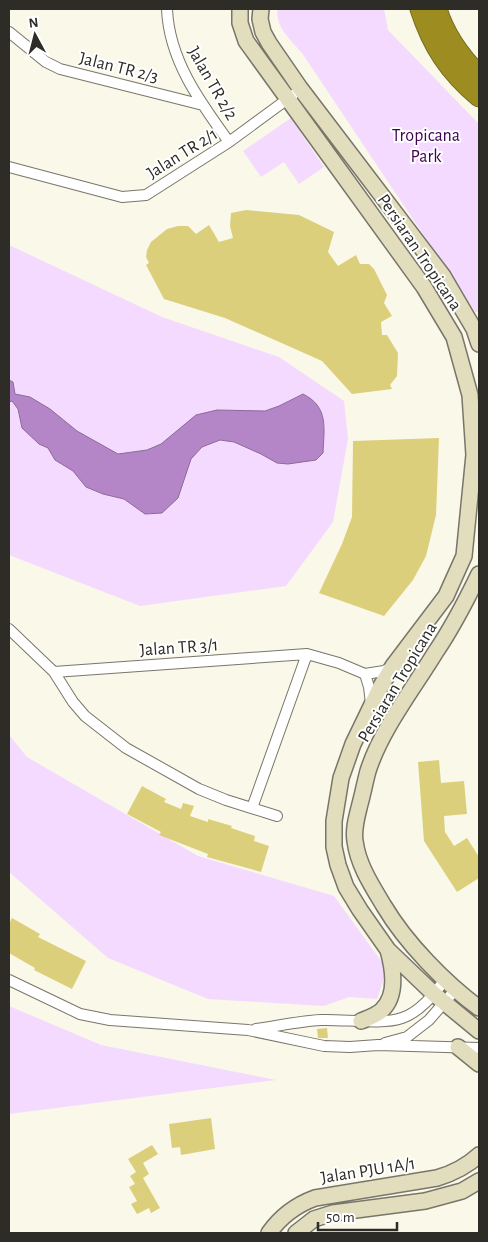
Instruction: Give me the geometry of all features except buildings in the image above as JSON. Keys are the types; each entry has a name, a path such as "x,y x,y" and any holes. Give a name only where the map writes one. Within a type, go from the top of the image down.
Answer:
{"highway":[{"path":"420,9 434,43 446,64 462,83 479,97"},
{"path":"437,9 455,47 465,61 479,75"}],"main road":[{"name":"Persiaran Tropicana","path":"240,9 240,23 246,41 294,93 443,276 474,329 479,344"},
{"name":"Persiaran Tropicana","path":"261,9 260,19 263,32 294,93 424,287 454,338 470,395 474,455 464,556 446,596 393,666 353,744 341,778 334,821 334,847 346,887 388,950 439,998 479,1031"},
{"name":"Persiaran Tropicana","path":"479,574 464,604 399,709 379,746 368,770 356,822 354,840 359,858 370,882 396,925 451,984 479,1008"},
{"path":"362,1021 382,1011 388,1002 393,985 392,964 388,950"},
{"path":"458,1048 479,1064"},
{"name":"Jalan PJU 1A/1","path":"269,1233 284,1216 301,1204 315,1198 438,1178 454,1173 468,1165 479,1154"},
{"name":"Jalan PJU 1A/1","path":"296,1233 314,1219 333,1213 425,1201 462,1191 479,1181"}],"street":[{"name":"Jalan TR 2/2","path":"167,9 168,26 178,60 203,106 229,142"},
{"name":"Jalan TR 2/3","path":"9,32 46,62 60,69 203,106"},
{"name":"Jalan TR 2/1","path":"9,168 122,197 146,195 229,142 294,93"},
{"path":"9,629 54,672 73,702 85,716 126,748 199,789 226,800 277,816"},
{"path":"252,808 307,654"},
{"name":"Jalan TR 3/1","path":"54,672 307,654 339,663 365,674"},
{"path":"372,707 365,674 384,672 393,666"},
{"path":"9,980 80,1014 110,1020 248,1030 324,1046 378,1045 479,1048"},
{"path":"378,1045 407,1037 429,1020 439,998 451,984"},
{"path":"248,1030 322,1020 362,1021 402,1018 439,998"}],"green space":[{"name":"Tropicana Park","path":"278,9 384,9 388,30 479,124 479,312 475,312 302,53 281,27 277,15"},
{"path":"291,118 324,167 299,184 284,162 261,177 243,151"},
{"path":"9,245 162,317 279,357 344,401 348,439 333,522 286,586 140,606 9,555"},
{"path":"9,735 27,757 198,856 334,896 387,969 377,999 349,997 324,1006 208,999 108,958 9,872"},
{"path":"9,1006 101,1045 276,1080 9,1114"}],"shaded area":[{"path":"9,380 13,382 15,394 30,397 50,409 77,431 118,454 147,450 161,444 196,415 217,410 265,411 303,394 317,405 321,412 324,427 323,453 316,460 288,464 277,463 234,442 220,440 202,447 191,459 178,498 162,513 145,514 124,499 103,494 86,487 73,471 55,460 48,448 39,444 22,428 18,409 12,401 9,402"}]}
